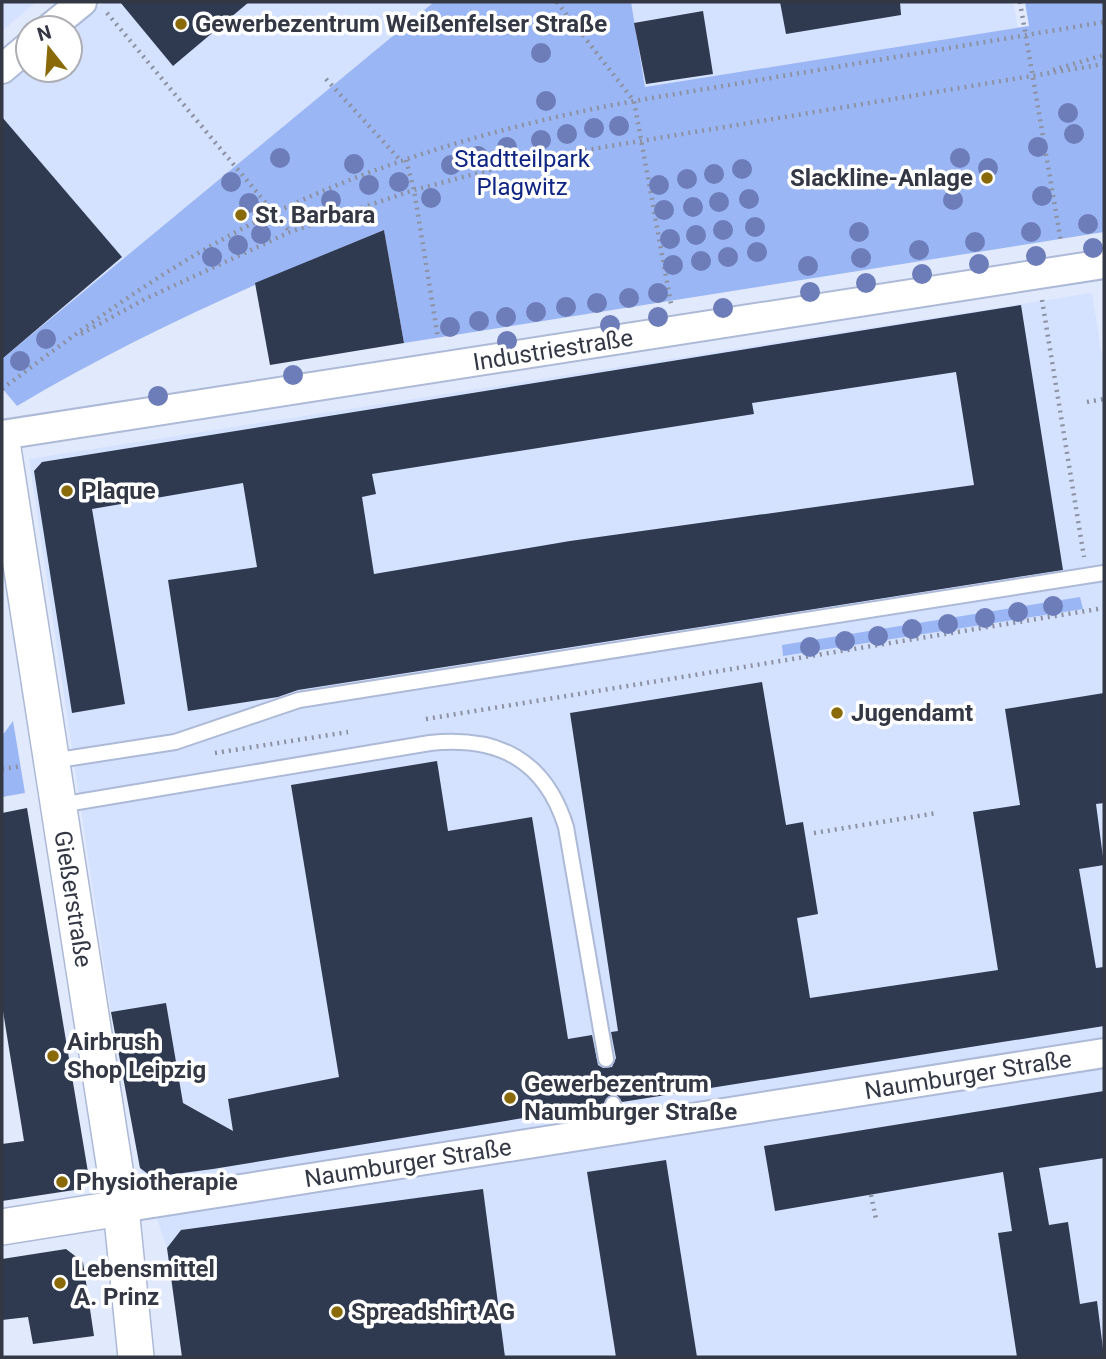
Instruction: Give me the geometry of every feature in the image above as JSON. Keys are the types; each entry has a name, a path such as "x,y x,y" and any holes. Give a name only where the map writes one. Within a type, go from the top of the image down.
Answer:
{"street":[{"name":"Industriestraße","path":"2,435 1104,264"},
{"name":"Gießerstraße","path":"2,442 42,766 58,805 121,1208 136,1357"},
{"name":"Naumburger Straße","path":"2,1227 121,1208 615,1117 1104,1053"}],"lane":[{"path":"42,766 175,742 299,699 1104,573"},
{"path":"58,805 430,743 468,741 508,750 557,799 566,827 606,1059"}],"path":[{"path":"557,2 634,101 666,271 674,331"},
{"path":"1020,2 1066,270"},
{"path":"94,7 290,232"},
{"path":"2,388 58,346 182,263 274,212 403,160 453,143 566,114 634,101 1104,22"},
{"path":"1032,76 1104,55"},
{"path":"58,346 145,299 290,232 414,190 532,159 1104,64"},
{"path":"326,79 403,160 414,190 443,367"},
{"path":"1038,275 1088,575"},
{"path":"1087,402 1104,400"},
{"path":"424,719 1104,608"},
{"path":"204,755 356,731"},
{"path":"814,833 937,813"},
{"path":"872,1195 876,1219"}],"shaded area":[{"path":"2,2 36,2 22,14 14,14 14,21 2,31"},
{"path":"104,2 434,2 2,359 2,88 14,78 14,84 84,84 84,19"},
{"path":"631,2 1013,2 1018,28 644,87"},
{"path":"1092,293 1104,368 1104,1357 182,1357 167,1248 140,1168 111,1012 29,459"}],"green space":[{"name":"Stadtteilpark Plagwitz","path":"434,2 631,2 645,87 1029,26 1025,2 1104,2 1104,232 404,343 384,230 151,333 17,406 2,388 2,359"},
{"path":"1080,597 1083,609 783,656 782,645"},
{"path":"13,721 25,793 2,797 2,736"}],"building":[{"name":"Gewerbezentrum Weißenfelser Straße","path":"120,2 249,2 173,66"},
{"path":"780,2 900,2 901,15 786,34"},
{"path":"703,11 713,74 646,84 634,23"},
{"path":"2,117 122,257 2,359"},
{"path":"384,230 404,343 270,365 255,283"},
{"path":"1021,305 1063,570 298,690 278,697 188,711 168,580 257,567 243,483 92,509 125,704 72,713 34,471 42,462","holes":["956,372 974,485 570,541 374,574 362,497 376,494 372,474 754,414 752,403"]},
{"path":"762,682 786,825 803,822 818,914 797,918 810,998 998,970 973,812 1020,805 1005,709 1104,693 1104,803 1096,804 1104,865 1079,869 1096,968 1104,967 1104,1026 622,1102 617,1095 611,1095 603,1105 213,1169 152,1177 140,1168 111,1012 166,1003 183,1103 233,1131 228,1099 339,1077 291,785 437,761 448,831 532,817 568,1039 592,1035 598,1065 603,1068 612,1067 616,1058 611,1032 618,1031 570,713"},
{"path":"27,808 89,1178 81,1189 2,1201 2,1144 24,1141 2,1005 2,813"},
{"path":"1104,1091 1104,1158 1039,1168 1049,1225 1068,1222 1080,1304 1097,1301 1104,1357 1017,1357 998,1233 1012,1231 1003,1172 775,1211 764,1146"},
{"path":"666,1160 697,1357 616,1357 587,1172"},
{"name":"Spreadshirt AG","path":"483,1189 505,1357 182,1357 167,1248 181,1230"},
{"path":"66,1249 83,1262 94,1336 33,1344 28,1317 2,1320 2,1259"}],"place":[{"name":"Gewerbezentrum Weißenfelser Straße","path":"181,24"},
{"name":"Slackline-Anlage","path":"987,178"},
{"name":"St. Barbara","path":"241,215"},
{"name":"Plaque","path":"67,491"},
{"name":"Jugendamt","path":"837,713"},
{"name":"Airbrush Shop Leipzig","path":"53,1056"},
{"name":"Gewerbezentrum Naumburger Straße","path":"510,1098"},
{"name":"Physiotherapie","path":"62,1182"},
{"name":"Lebensmittel A. Prinz","path":"60,1283"},
{"name":"Spreadshirt AG","path":"337,1312"}]}
